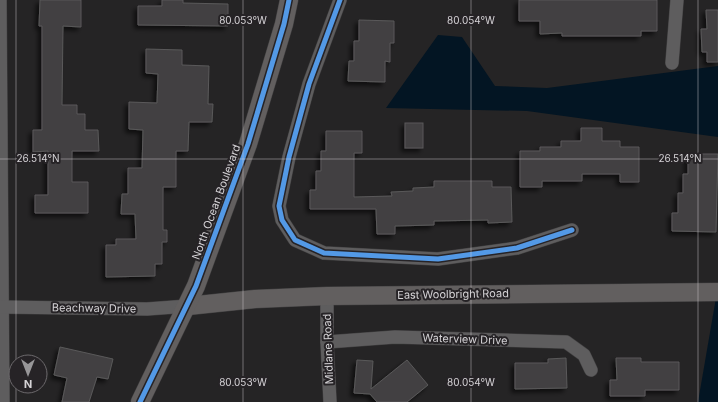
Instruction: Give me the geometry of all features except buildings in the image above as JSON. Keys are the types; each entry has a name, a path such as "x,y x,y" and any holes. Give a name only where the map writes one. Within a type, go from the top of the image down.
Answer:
{"main road":[{"name":"North Ocean Boulevard","path":"140,402 188,306 248,144 290,0"},
{"name":"East Woolbright Road","path":"188,306 255,299 327,296 718,292"}],"street":[{"path":"0,0 3,402"},
{"path":"340,0 309,84 289,158 279,206 282,220 296,240 324,253 438,259 517,248 572,230"},
{"path":"672,63 677,0"},
{"name":"Midlane Road","path":"327,296 327,342 330,402"},
{"name":"Beachway Drive","path":"2,308 147,309 188,306"},
{"name":"Waterview Drive","path":"327,342 395,337 566,342 584,356 591,370"}],"water":[{"path":"438,35 462,37 495,86 547,88 718,66 718,137 527,111 386,108"},
{"path":"718,286 718,402 698,402"}],"cycle path":[{"path":"140,402 196,286 248,144 284,24 289,0"},
{"path":"340,0 309,84 289,157 279,206 282,220 295,240 324,253 438,259 517,248 572,230"}]}
